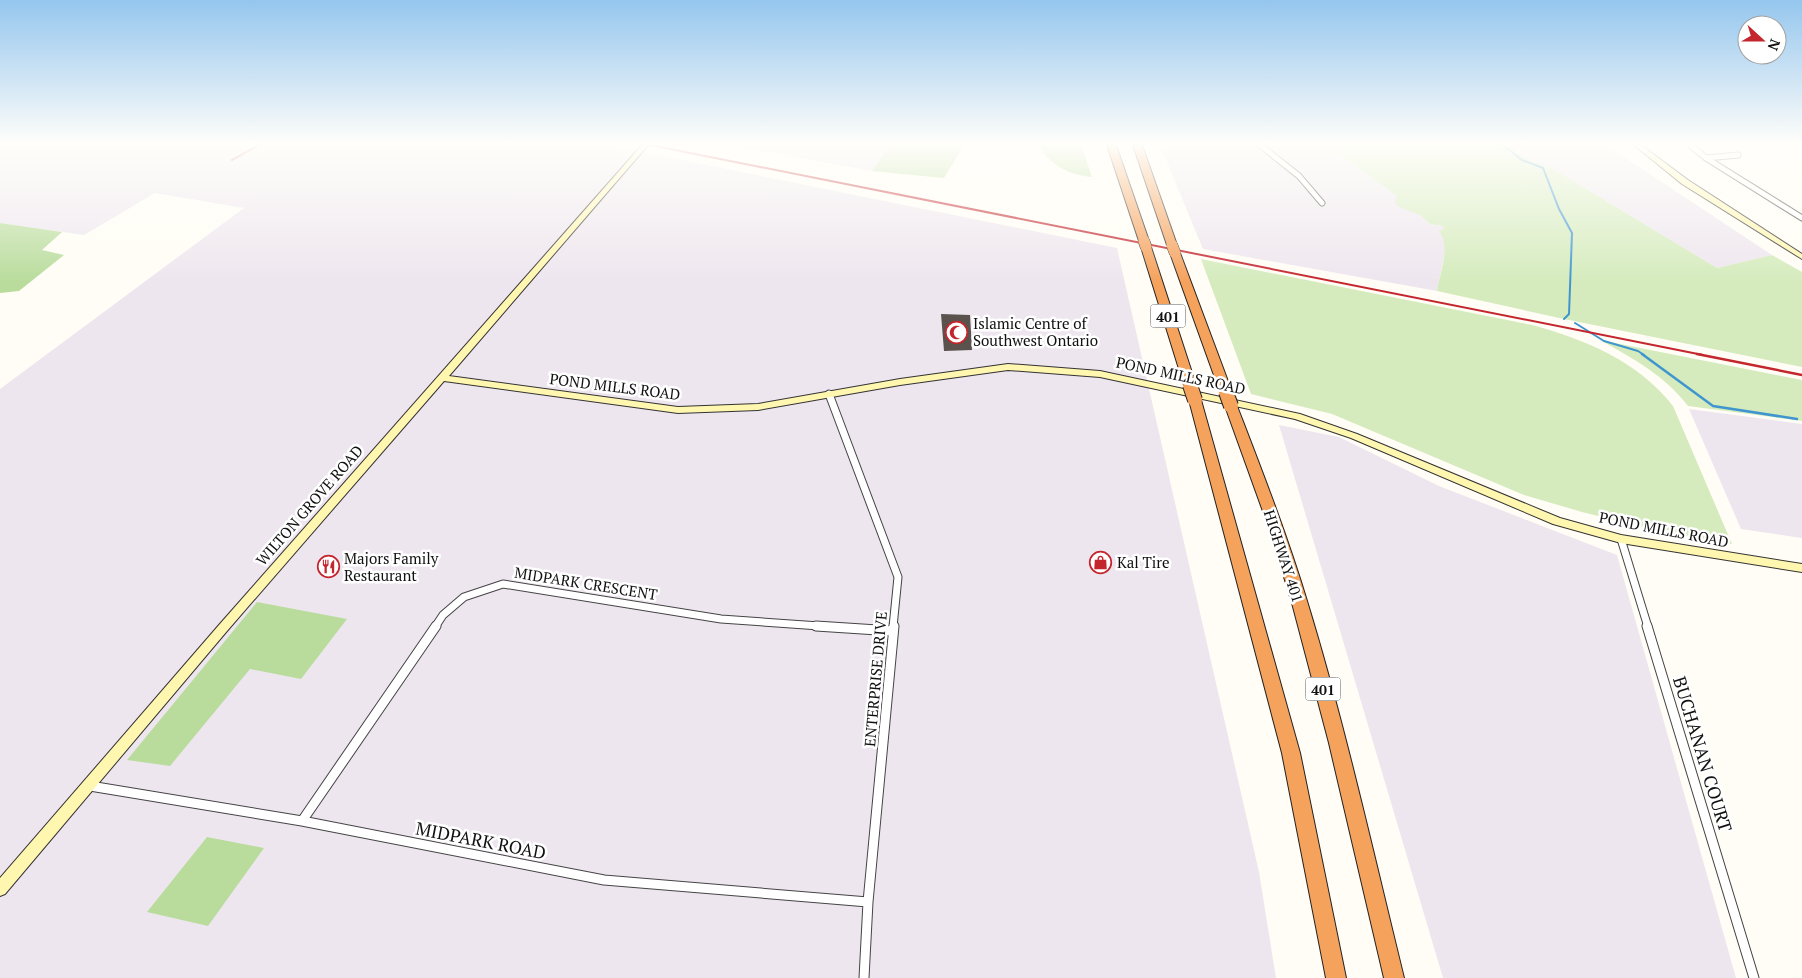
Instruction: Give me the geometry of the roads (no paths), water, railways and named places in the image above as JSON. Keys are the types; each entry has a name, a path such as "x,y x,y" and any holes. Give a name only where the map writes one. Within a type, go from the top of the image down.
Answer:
{"highway":[{"name":"401","path":"1127,191 1195,400 1291,752 1336,978"},
{"name":"HIGHWAY 401","path":"1152,191 1276,529 1300,602 1394,978"}],"main road":[{"name":"WILTON GROVE ROAD","path":"0,890 223,628 605,191"},
{"path":"1699,191 1802,258"},
{"name":"POND MILLS ROAD","path":"442,378 678,410 758,407 829,394 1008,367 1100,374 1296,416 1354,436 1557,521 1621,539 1802,568"}],"street":[{"path":"1311,191 1322,203"},
{"path":"1758,191 1802,218"},
{"name":"ENTERPRISE DRIVE","path":"829,394 898,577 868,902 864,978"},
{"name":"BUCHANAN COURT","path":"1621,539 1754,978"},
{"name":"MIDPARK CRESCENT","path":"302,821 443,615 459,598 480,590 504,584 721,619 893,631"},
{"name":"MIDPARK ROAD","path":"90,786 302,821 604,880 868,902"}],"waterway":[{"path":"1552,191 1572,233 1569,314 1564,319"},
{"path":"1575,323 1604,341 1638,351 1644,355"},
{"path":"1642,354 1713,406 1797,419"}],"railway":[{"path":"879,191 1703,355"},
{"path":"1697,354 1802,375"}],"place":[{"name":"Islamic Centre of Southwest Ontario","path":"957,332"},
{"name":"Kal Tire","path":"1101,562"},
{"name":"Majors Family Restaurant","path":"328,567"}]}
